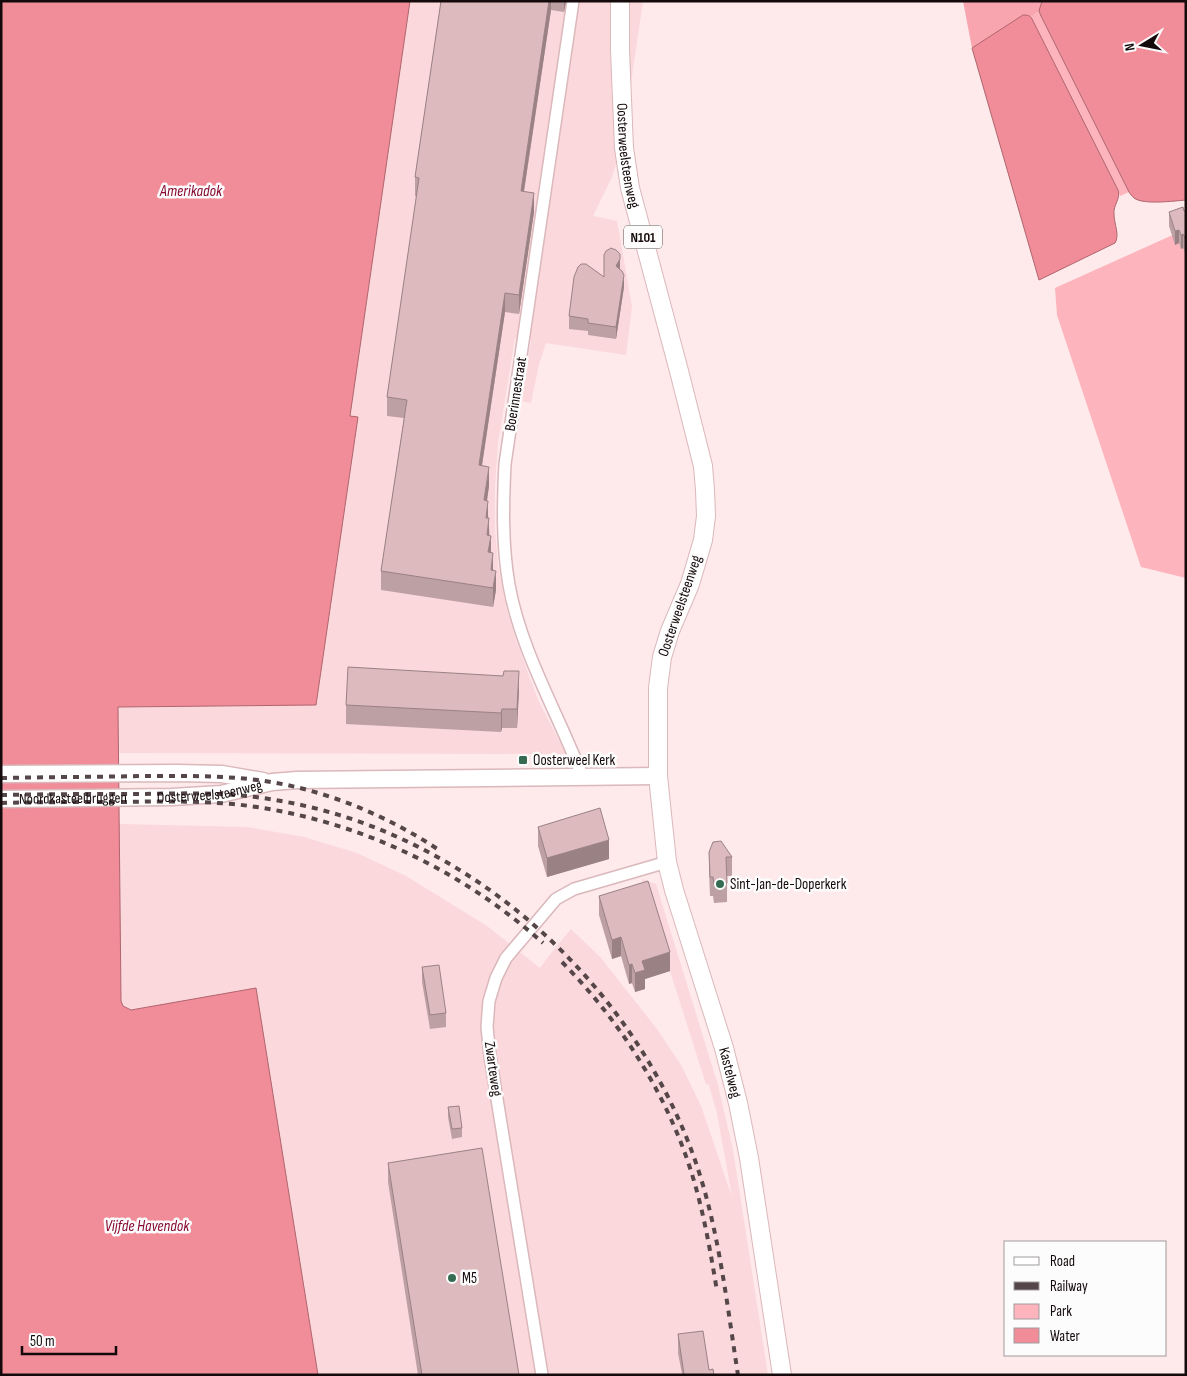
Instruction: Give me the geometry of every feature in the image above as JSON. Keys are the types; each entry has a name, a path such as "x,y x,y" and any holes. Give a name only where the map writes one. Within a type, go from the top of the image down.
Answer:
{"main road":[{"name":"Oosterweelsteenweg","path":"145,798 221,794 272,782 297,780 658,776 658,688 662,657 670,631 690,584 703,540 706,516 705,490 701,457 630,188 624,148 620,1"},
{"name":"Oosterweelsteenweg","path":"145,772 222,774 272,782"},
{"name":"Noordkasteelbruggen","path":"1,774 145,772"},
{"name":"Kastelweg","path":"658,776 667,862 674,890 724,1048 738,1103 749,1158 782,1375"},
{"name":"Noordkasteelbruggen","path":"1,799 145,798"}],"street":[{"name":"Boerinnestraat","path":"573,1 505,464 503,514 504,548 509,586 517,616 528,650 571,746 582,776"},
{"name":"Zwarteweg","path":"542,1375 490,1056 487,1027 489,1001 496,978 506,958 556,899 574,889 667,862"}],"shaded area":[{"path":"410,1 643,1 618,158 612,177 593,216 617,221 632,306 626,355 546,343 539,364 531,403 521,401 531,341 515,338 498,443 495,528 498,566 506,606 538,700 566,754 118,753 118,707 316,705 358,417 350,416"},
{"path":"963,1 1048,1 1031,17 972,48"},
{"path":"119,824 247,827 304,837 357,853 406,876 487,926 540,968 571,929 601,958 657,1029 681,1065 701,1106 732,1197 717,1113 709,1085 706,1084 642,879 656,884 718,1085 733,1150 768,1375 318,1375 256,989 131,1010 123,1006 121,1001"}],"green space":[{"path":"1039,11 1129,192 1120,196 1031,17"},
{"path":"1186,229 1186,578 1141,567 1057,315 1055,288"}],"water":[{"name":"Amerikadok","path":"1,1 410,1 350,416 358,417 316,705 118,707 121,1001 123,1006 131,1010 256,988 318,1375 1,1375"},
{"path":"1042,1 1186,1 1186,200 1144,201 1134,198 1130,194 1041,16 1039,11"},
{"path":"1023,15 1030,16 1032,19 1119,193 1114,211 1117,233 1115,243 1039,280 972,48"}],"building":[{"path":"441,1 549,1 521,191 534,193 519,295 505,293 479,465 489,467 484,500 488,501 487,535 491,536 488,552 493,553 491,570 496,571 493,588 381,571 407,400 387,397 419,178 415,177"},
{"path":"1183,207 1184,211 1186,210 1186,240 1179,230 1175,231 1169,212"},
{"path":"611,248 620,254 620,259 616,266 624,275 616,327 588,323 588,319 569,316 574,277 578,267 581,264 586,264 604,277 604,255"},
{"path":"348,667 503,676 504,671 519,671 517,709 502,709 501,713 346,705"},
{"path":"600,808 609,840 547,858 538,827"},
{"path":"721,841 732,857 726,857 727,883 714,884 713,877 710,877 709,852 713,842"},
{"path":"648,881 670,952 642,961 645,970 635,973 632,964 629,965 621,937 612,940 599,896"},
{"path":"439,965 446,1013 430,1015 422,967"},
{"path":"459,1106 462,1128 452,1129 448,1107"},
{"name":"M5","path":"482,1148 519,1375 422,1375 388,1163"},
{"path":"703,1331 709,1370 713,1369 714,1375 679,1375 684,1374 678,1334"}],"railway":[{"path":"1,778 190,776 239,778 271,782 316,792 359,807 400,827 439,850"},
{"path":"1,795 176,793 246,796 281,801 351,819 417,846 479,883 536,927 587,978 632,1035 668,1097 696,1163 711,1215 722,1268 738,1375"},
{"path":"1,803 164,801 219,803 276,810 318,820 359,833 399,849 437,868 474,890 510,915 543,943"},
{"path":"562,962 583,984 621,1032 654,1084 667,1111 680,1139 695,1183 706,1229 717,1291"}],"place":[{"name":"Oosterweel Kerk","path":"523,760"},
{"name":"Sint-Jan-de-Doperkerk","path":"720,884"},
{"name":"M5","path":"452,1278"}],"water label":[{"name":"Vijfde Havendok","path":"147,1226"}]}
